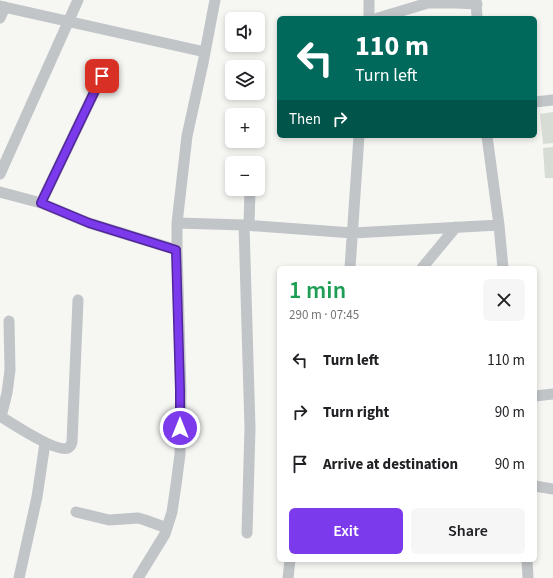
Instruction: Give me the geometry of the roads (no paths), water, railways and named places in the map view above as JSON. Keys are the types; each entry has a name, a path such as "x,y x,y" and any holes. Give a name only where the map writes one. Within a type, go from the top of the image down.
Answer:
{"street":[{"path":"0,174 78,0"},
{"path":"138,578 165,534 172,512 180,454 180,390 176,250 177,223 187,136 215,0"},
{"path":"369,0 369,16"},
{"path":"385,16 428,3 456,2 477,2 477,16"},
{"path":"0,18 3,7 205,52"},
{"path":"41,203 102,76"},
{"path":"537,102 553,100"},
{"path":"350,266 359,138"},
{"path":"487,138 503,266"},
{"path":"0,192 41,203 89,223 176,250"},
{"path":"247,533 250,428 246,225 249,196"},
{"path":"177,223 246,225 353,233 498,225"},
{"path":"424,266 456,227"},
{"path":"9,321 10,370 7,393 0,416 45,443 68,448 72,442 78,300"},
{"path":"537,396 553,394"},
{"path":"19,578 37,497 45,443"},
{"path":"537,486 553,489"},
{"path":"76,512 109,520 138,518 167,528"},
{"path":"288,578 290,562"},
{"path":"527,562 528,578"}]}
